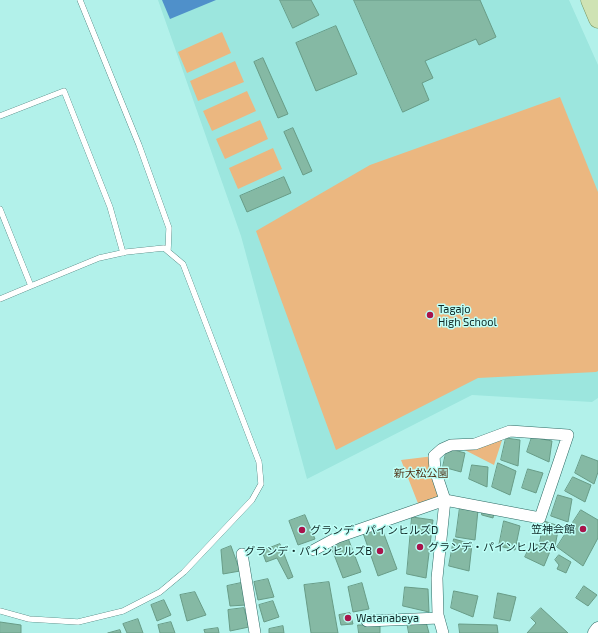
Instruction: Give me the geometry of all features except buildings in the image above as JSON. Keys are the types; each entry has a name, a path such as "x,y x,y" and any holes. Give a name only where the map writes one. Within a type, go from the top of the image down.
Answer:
{"main road":[{"path":"590,0 598,19"}],"street":[{"path":"314,550 338,537 445,500 540,518 568,435 510,431 475,444 452,445 442,449 434,456 435,470 445,500 437,578 439,618 443,633"},
{"path":"242,554 255,633"},
{"path":"367,621 439,618"},
{"path":"595,633 598,630"}],"lane":[{"path":"80,0 139,145 169,228 168,251"},
{"path":"0,116 64,91 110,207 122,253"},
{"path":"0,209 31,286"},
{"path":"0,299 99,258 122,253 164,248 183,264 260,462 261,484 252,500 184,572 160,592 122,611 78,622 29,619 0,611"}],"shaded area":[{"name":"Tagajo High School","path":"158,0 569,0 598,65 598,398 592,402 472,395 307,479 241,236"},
{"path":"162,0 216,0 170,19"}],"green space":[{"path":"222,32 231,53 187,73 178,52"},
{"path":"235,61 244,82 198,101 190,81"},
{"path":"247,91 256,111 212,131 203,111"},
{"path":"560,97 598,192 598,371 478,378 336,450 256,231 370,165"},
{"path":"260,120 268,139 225,159 216,139"},
{"path":"273,148 282,169 238,189 229,168"},
{"path":"504,434 494,465 455,445"},
{"name":"新大松公園","path":"434,456 445,500 419,506 401,460"}],"place":[{"name":"Tagajo High School","path":"430,315"},
{"name":"笠神会館","path":"583,529"},
{"name":"グランデ・パインヒルズD","path":"302,530"},
{"name":"グランデ・パインヒルズA","path":"420,547"},
{"name":"グランデ・パインヒルズB","path":"380,551"},
{"name":"Watanabeya","path":"348,618"}]}
